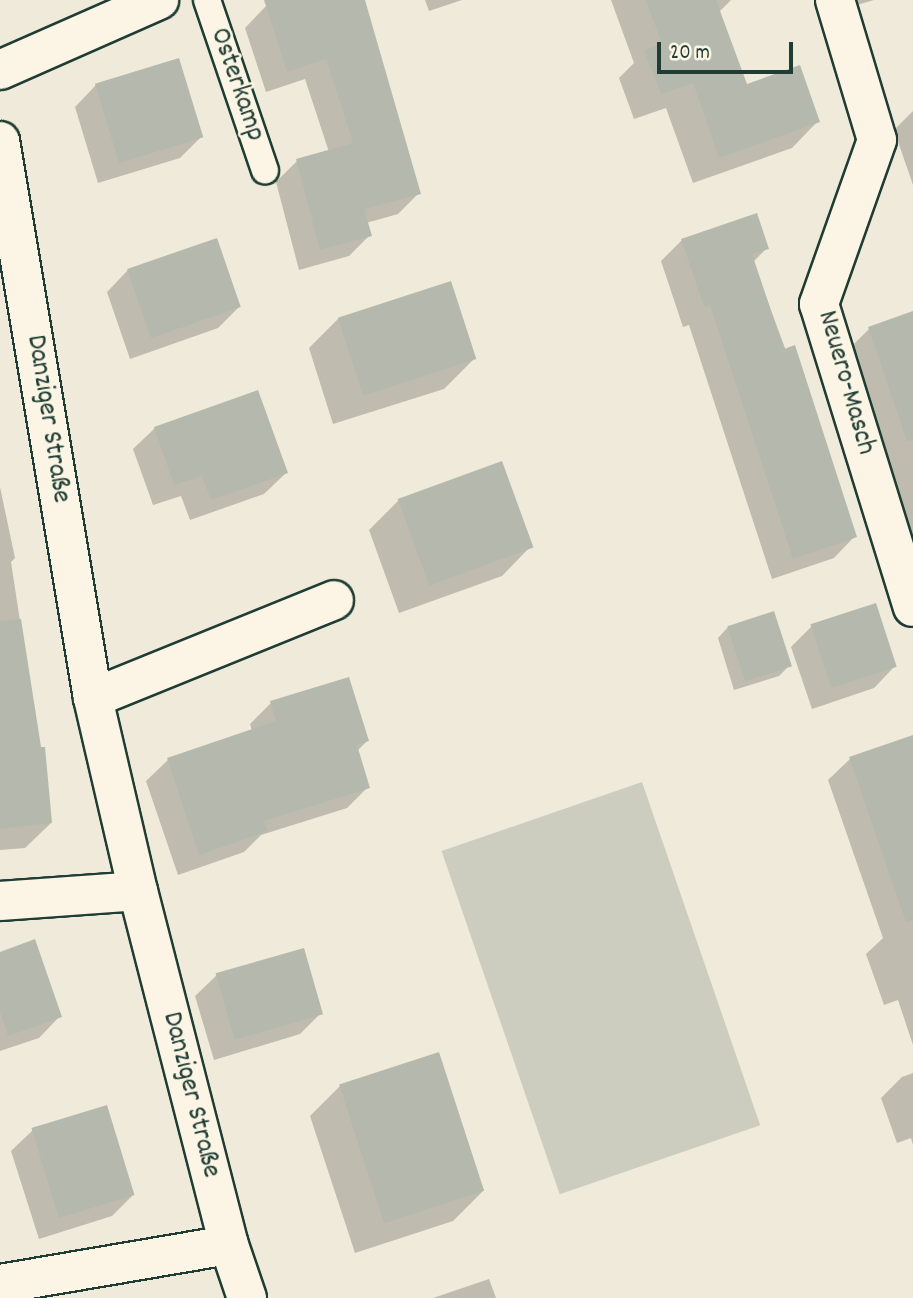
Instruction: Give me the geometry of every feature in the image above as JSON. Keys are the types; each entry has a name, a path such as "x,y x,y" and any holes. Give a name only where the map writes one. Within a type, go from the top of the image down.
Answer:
{"street":[{"path":"0,70 159,0"},
{"name":"Neuero-Masch","path":"835,0 877,140 819,304 913,607"},
{"name":"Danziger Straße","path":"0,141 93,698 138,891 229,1245 247,1298"},
{"path":"93,698 334,600"},
{"path":"0,901 138,891"},
{"path":"0,1284 229,1245"}],"lane":[{"name":"Osterkamp","path":"207,0 265,170"}],"shaded area":[{"path":"642,782 760,1125 560,1194 442,851"}],"building":[{"path":"264,0 365,0 421,194 364,209 372,236 320,250 296,159 353,143 326,59 287,72"},
{"path":"646,0 716,0 747,84 800,65 820,122 719,158 693,83 661,94 644,50 662,44"},
{"path":"179,58 203,137 119,163 95,84"},
{"path":"757,213 769,249 752,254 784,349 795,345 857,537 793,559 710,305 704,307 681,239"},
{"path":"217,238 241,307 151,338 127,269"},
{"path":"451,281 476,359 363,396 338,318"},
{"path":"913,311 913,440 907,441 868,327"},
{"path":"258,390 288,473 211,500 202,476 174,485 154,427"},
{"path":"502,461 533,547 429,585 398,499"},
{"path":"876,603 897,667 831,688 810,624"},
{"path":"774,611 792,666 745,681 727,626"},
{"path":"21,619 41,747 45,747 52,823 0,829 0,621"},
{"path":"349,677 369,741 357,745 370,788 264,821 268,831 199,855 167,758 276,721 270,701"},
{"path":"913,735 913,921 906,922 849,757"},
{"path":"35,939 62,1017 8,1036 0,1011 0,952"},
{"path":"304,948 323,1014 235,1040 216,973"},
{"path":"439,1052 484,1191 384,1223 339,1084"},
{"path":"107,1105 134,1195 59,1218 31,1128"}]}
